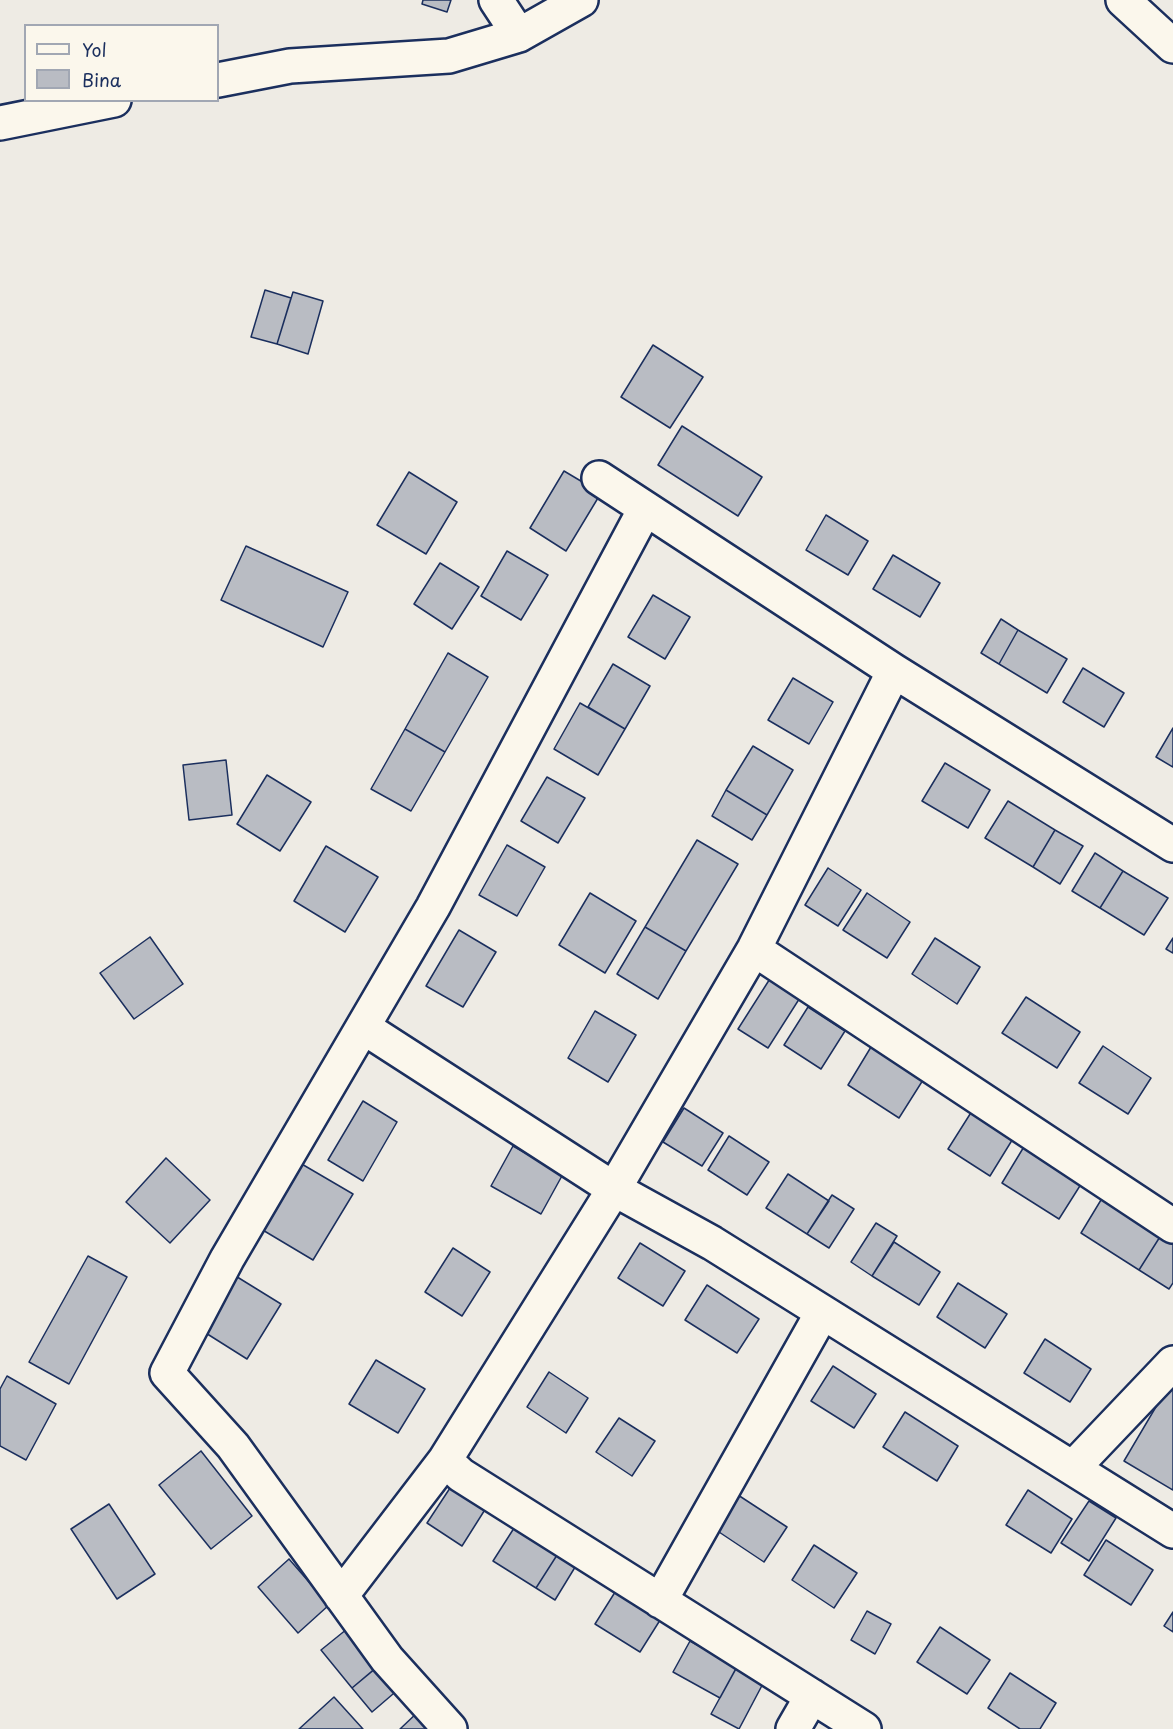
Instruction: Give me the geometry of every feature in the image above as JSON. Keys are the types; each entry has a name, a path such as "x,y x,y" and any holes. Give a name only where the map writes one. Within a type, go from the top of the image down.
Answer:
{"main road":[{"path":"496,0 519,35"},
{"path":"219,80 290,66 449,56 519,35 581,0"},
{"path":"1123,0 1173,46"},
{"path":"0,123 104,102"},
{"path":"599,478 894,671 1173,845"},
{"path":"450,1729 387,1659 233,1446 167,1373 227,1259 433,907 645,509"},
{"path":"341,1596 445,1460 614,1189 754,949 894,671"},
{"path":"754,949 1173,1226"},
{"path":"363,1027 614,1189 712,1243 1173,1531"},
{"path":"660,1601 822,1313"},
{"path":"1073,1468 1173,1363"},
{"path":"445,1460 461,1475 864,1729"},
{"path":"793,1729 812,1696"}],"building":[{"path":"423,0 451,0 447,12 422,4"},
{"path":"265,290 291,298 277,344 251,337"},
{"path":"293,292 323,301 308,354 277,344"},
{"path":"653,345 703,377 670,428 621,397"},
{"path":"682,426 762,477 738,516 658,465"},
{"path":"564,471 601,493 566,551 530,528"},
{"path":"409,472 457,502 426,554 377,525"},
{"path":"826,515 868,541 848,575 806,550"},
{"path":"246,546 348,592 323,647 221,600"},
{"path":"507,551 548,575 521,620 481,596"},
{"path":"893,555 940,583 920,617 873,589"},
{"path":"440,563 479,587 452,629 414,604"},
{"path":"653,595 690,617 665,659 628,637"},
{"path":"1001,619 1018,630 999,664 981,653"},
{"path":"1018,630 1067,659 1047,693 999,664"},
{"path":"448,653 488,677 445,752 405,729"},
{"path":"613,664 650,686 625,729 588,707"},
{"path":"1083,668 1124,693 1104,727 1063,702"},
{"path":"793,678 833,702 809,744 768,720"},
{"path":"580,703 625,729 598,775 554,749"},
{"path":"1173,728 1173,767 1156,757"},
{"path":"405,729 445,752 411,811 371,789"},
{"path":"753,746 793,770 767,815 726,790"},
{"path":"226,760 232,815 189,820 183,765"},
{"path":"945,763 990,790 968,828 922,801"},
{"path":"267,775 311,802 280,851 237,824"},
{"path":"547,777 585,798 558,843 521,821"},
{"path":"726,790 767,815 752,840 712,816"},
{"path":"1008,801 1055,830 1033,867 985,838"},
{"path":"1055,830 1083,846 1060,884 1033,867"},
{"path":"697,840 738,864 686,951 645,927"},
{"path":"507,845 545,867 517,916 479,895"},
{"path":"326,846 378,877 345,932 294,901"},
{"path":"1095,853 1123,871 1100,908 1072,891"},
{"path":"828,868 861,890 838,926 805,905"},
{"path":"1123,871 1168,898 1144,935 1100,908"},
{"path":"590,893 636,921 605,973 559,945"},
{"path":"867,893 910,922 887,958 843,930"},
{"path":"645,927 686,951 658,999 617,974"},
{"path":"459,930 496,952 463,1007 426,986"},
{"path":"150,937 183,984 134,1019 100,973"},
{"path":"935,938 980,967 957,1004 912,974"},
{"path":"1173,938 1173,953 1166,949"},
{"path":"773,974 803,993 768,1048 738,1029"},
{"path":"1026,997 1080,1032 1057,1068 1002,1033"},
{"path":"808,1007 845,1031 821,1069 784,1045"},
{"path":"595,1011 636,1035 608,1082 568,1058"},
{"path":"1103,1046 1151,1078 1128,1114 1079,1083"},
{"path":"871,1047 923,1080 899,1118 848,1085"},
{"path":"363,1101 397,1122 363,1181 328,1160"},
{"path":"684,1108 723,1133 702,1166 663,1142"},
{"path":"972,1111 1014,1137 990,1176 948,1149"},
{"path":"729,1136 769,1162 747,1195 708,1170"},
{"path":"1025,1145 1083,1181 1059,1219 1002,1183"},
{"path":"513,1146 563,1174 541,1214 491,1186"},
{"path":"166,1158 210,1200 170,1243 126,1202"},
{"path":"300,1163 353,1194 313,1260 261,1229"},
{"path":"788,1174 829,1201 807,1234 766,1208"},
{"path":"832,1195 854,1209 829,1248 807,1234"},
{"path":"1104,1195 1163,1232 1139,1270 1081,1233"},
{"path":"876,1223 897,1236 872,1276 851,1262"},
{"path":"1163,1232 1173,1238 1173,1283 1169,1289 1139,1270"},
{"path":"894,1242 940,1272 919,1305 872,1276"},
{"path":"640,1243 685,1271 663,1306 618,1278"},
{"path":"453,1248 490,1272 462,1316 425,1292"},
{"path":"88,1256 127,1277 69,1384 29,1362"},
{"path":"234,1275 281,1304 247,1359 201,1330"},
{"path":"958,1283 1007,1314 985,1348 937,1317"},
{"path":"707,1285 759,1319 737,1353 685,1320"},
{"path":"1045,1339 1091,1369 1070,1402 1024,1373"},
{"path":"376,1360 425,1389 398,1433 349,1404"},
{"path":"833,1366 876,1394 854,1428 811,1401"},
{"path":"549,1372 588,1398 566,1433 527,1407"},
{"path":"7,1376 56,1404 26,1460 0,1446 0,1389"},
{"path":"1173,1378 1173,1490 1124,1461"},
{"path":"905,1412 958,1446 937,1481 883,1447"},
{"path":"619,1418 655,1441 632,1476 596,1452"},
{"path":"201,1451 252,1516 211,1549 159,1485"},
{"path":"452,1485 486,1508 462,1546 427,1523"},
{"path":"1028,1490 1072,1519 1051,1553 1006,1525"},
{"path":"738,1495 787,1527 764,1562 716,1530"},
{"path":"1089,1501 1116,1518 1089,1561 1061,1543"},
{"path":"109,1504 155,1574 117,1599 71,1529"},
{"path":"516,1525 559,1552 536,1588 493,1561"},
{"path":"1106,1540 1153,1570 1131,1605 1084,1575"},
{"path":"814,1545 857,1573 834,1608 792,1580"},
{"path":"559,1552 577,1564 555,1600 536,1588"},
{"path":"289,1559 329,1605 298,1633 258,1587"},
{"path":"617,1589 662,1617 640,1652 595,1624"},
{"path":"867,1611 891,1624 875,1654 851,1640"},
{"path":"1173,1612 1173,1632 1164,1626"},
{"path":"940,1627 990,1660 967,1694 917,1662"},
{"path":"347,1629 378,1666 352,1688 321,1650"},
{"path":"690,1641 737,1667 720,1698 673,1672"},
{"path":"387,1659 407,1682 372,1712 352,1688"},
{"path":"740,1661 767,1676 739,1729 711,1714"},
{"path":"1010,1673 1056,1703 1040,1729 1020,1729 988,1708"},
{"path":"334,1697 363,1729 299,1729"},
{"path":"419,1711 435,1729 400,1729"}]}
